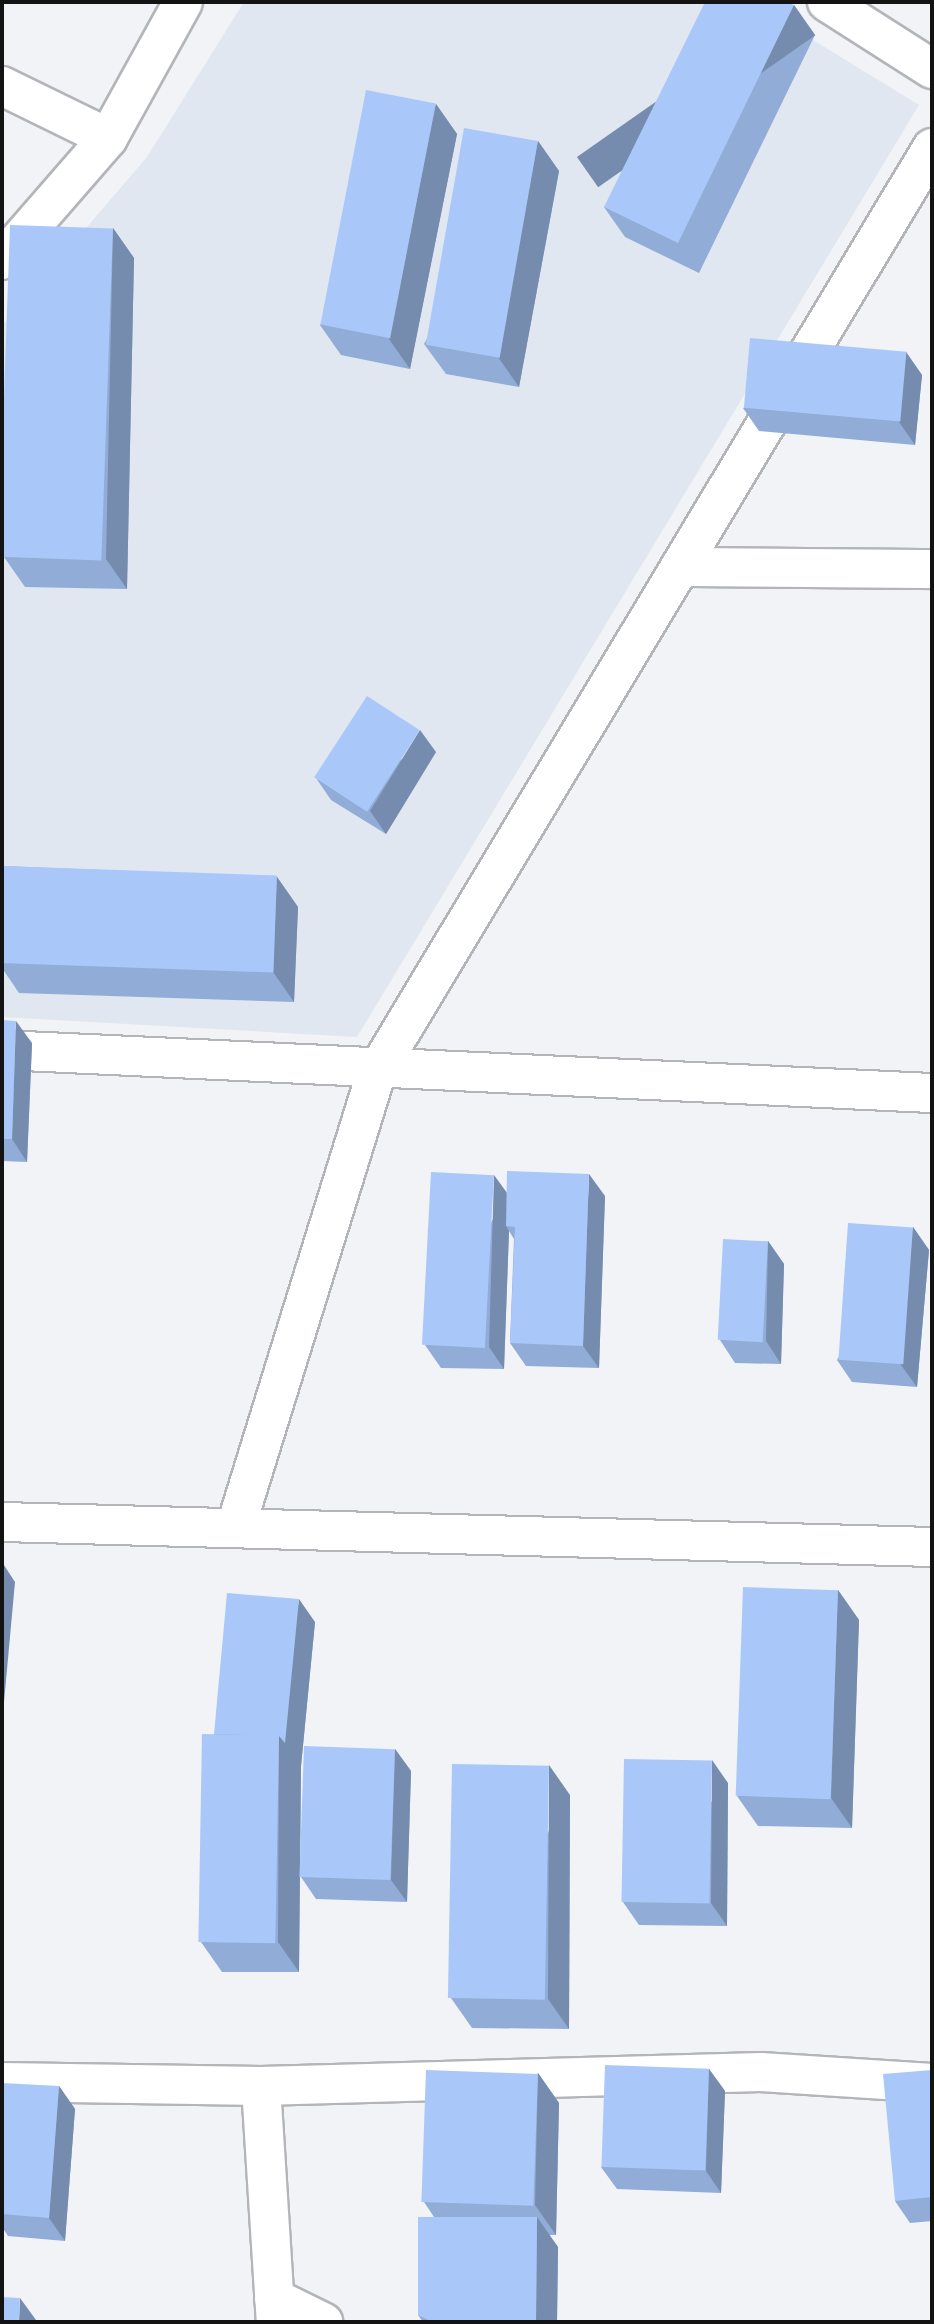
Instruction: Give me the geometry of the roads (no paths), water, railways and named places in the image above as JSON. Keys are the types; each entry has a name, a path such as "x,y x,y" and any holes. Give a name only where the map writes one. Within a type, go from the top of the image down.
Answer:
{"street":[{"path":"2,260 108,138 183,2"},
{"path":"827,2 932,69"},
{"path":"2,86 108,138"},
{"path":"236,1527 377,1071 932,148"},
{"path":"680,567 932,569"},
{"path":"2,1050 377,1071 932,1093"},
{"path":"2,1522 932,1547"},
{"path":"2,2082 261,2085 761,2071 932,2083"},
{"path":"261,2085 275,2310 323,2322"}]}
